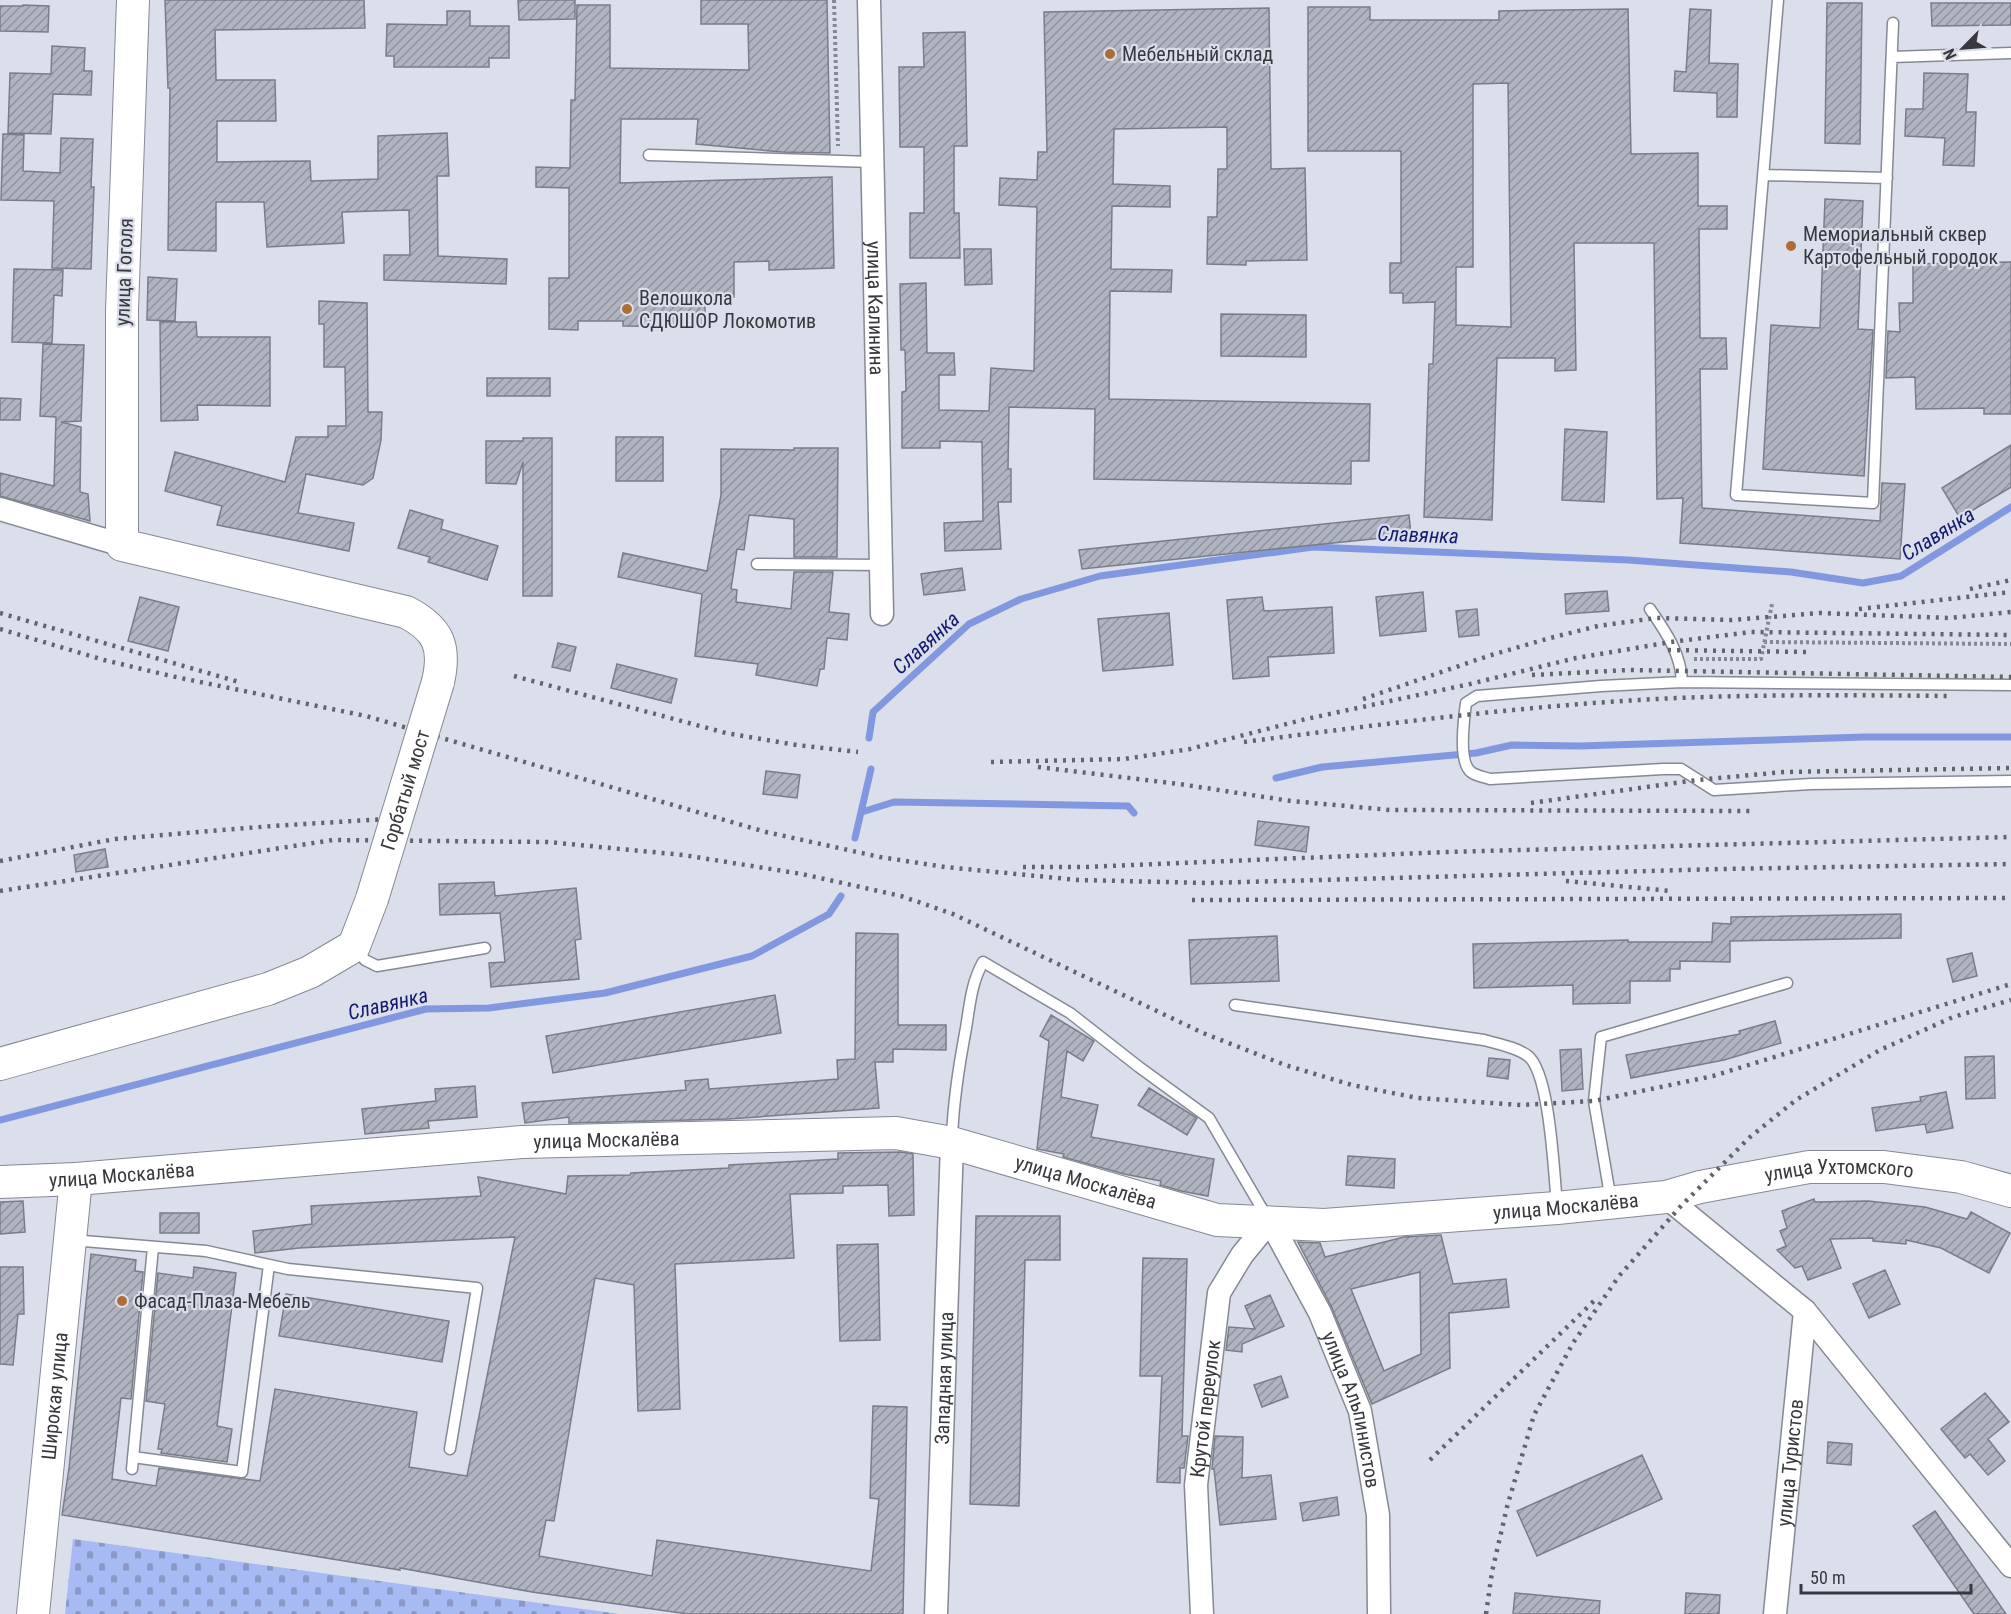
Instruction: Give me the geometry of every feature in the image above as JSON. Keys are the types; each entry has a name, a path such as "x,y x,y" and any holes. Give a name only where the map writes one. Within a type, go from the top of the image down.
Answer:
{"street":[{"name":"улица Гоголя","path":"122,545 122,310 133,0"},
{"name":"улица Калинина","path":"869,0 882,614"},
{"path":"0,509 122,545"},
{"name":"Горбатый мост","path":"122,545 406,612 436,636 442,663 438,682 372,899 354,946"},
{"path":"0,1064 268,989 310,972 354,946"},
{"name":"улица Москалёва","path":"0,1182 76,1179 522,1142 896,1133 952,1143 1217,1220 1324,1225 1557,1208 1666,1197 1805,1311 2011,1566"},
{"name":"Западная улица","path":"936,1614 952,1143"},
{"name":"улица Ухтомского","path":"1666,1197 1700,1187 1809,1167 1884,1167 1961,1177 2011,1191"},
{"name":"Широкая улица","path":"33,1614 76,1179"},
{"name":"Крутой переулок","path":"1202,1614 1196,1485 1219,1293 1242,1255 1270,1221"},
{"name":"улица Альпинистов","path":"1270,1221 1320,1314 1360,1411 1378,1515 1379,1614"},
{"name":"улица Туристов","path":"1775,1614 1805,1311"}],"lane":[{"path":"1778,0 1736,495 1874,503 1893,23"},
{"path":"1892,57 2011,53"},
{"path":"649,155 872,162"},
{"path":"1763,175 1887,178"},
{"path":"757,564 881,565"},
{"path":"1650,609 1671,642 1678,658 1682,682"},
{"path":"2011,685 1682,682 1477,696 1466,703 1463,741 1465,763 1471,772 1490,779 1663,769 1681,770 1714,790 1811,784 2011,781"},
{"path":"354,946 364,960 377,966 485,948"},
{"path":"952,1143 960,1062 974,978 983,962 1070,1013 1209,1118 1270,1221"},
{"path":"1612,1202 1594,1101 1601,1037 1787,983"},
{"path":"1235,1005 1484,1040 1510,1047 1529,1057 1540,1073 1546,1103 1557,1208"},
{"path":"71,1240 207,1251 288,1269 477,1288 450,1449"},
{"path":"132,1469 153,1247"},
{"path":"133,1457 242,1472 269,1265"}],"path":[{"path":"834,0 838,160"},
{"path":"1678,658 1761,659 1772,604"},
{"path":"1764,642 2011,644"}],"green space":[{"path":"73,1539 620,1614 65,1614"}],"building":[{"path":"165,0 364,0 365,28 215,30 216,80 275,80 276,121 217,121 217,162 310,161 311,181 378,179 378,136 447,133 449,176 437,176 438,256 507,259 506,284 384,280 384,255 410,255 409,210 342,212 344,243 267,247 264,202 216,202 216,251 168,250 170,88 168,88"},
{"path":"518,0 575,0 575,19 519,20"},
{"path":"701,0 827,0 830,153 782,152 696,144 698,119 621,119 620,183 832,177 834,268 769,270 769,261 734,262 734,297 705,297 705,327 623,326 623,321 578,321 578,330 549,329 549,278 569,278 569,188 536,187 536,167 570,168 571,100 575,100 577,5 610,5 610,68 749,70 748,24 701,24"},
{"path":"1827,3 1862,3 1860,144 1825,143"},
{"path":"1931,3 2011,3 2011,25 1932,26"},
{"path":"0,6 49,6 48,32 0,31"},
{"path":"1308,7 1370,7 1370,20 1499,20 1499,11 1628,9 1631,154 1698,153 1698,206 1727,206 1727,229 1699,229 1700,338 1726,338 1727,369 1700,369 1702,508 1880,521 1882,483 1905,484 1900,559 1680,543 1683,498 1657,499 1654,243 1574,243 1576,370 1555,371 1555,358 1497,358 1492,520 1424,517 1429,364 1433,364 1435,302 1403,303 1403,293 1390,293 1390,263 1401,263 1401,151 1308,151","holes":["1508,83 1511,327 1456,325 1456,267 1473,267 1473,84"]},
{"path":"1269,8 1271,169 1305,168 1307,260 1246,261 1246,265 1207,264 1208,217 1217,217 1218,169 1227,169 1227,127 1114,129 1113,184 1170,186 1170,207 1112,206 1111,269 1172,270 1171,292 1110,291 1109,399 1370,404 1369,461 1351,461 1351,484 1094,479 1095,409 1009,407 1008,469 1011,469 1011,502 998,502 1001,549 945,551 944,523 983,521 982,442 940,441 940,448 902,448 902,392 906,391 905,350 901,350 900,284 926,283 927,353 954,353 955,375 939,375 939,410 989,411 991,368 1034,371 1037,207 999,205 1000,178 1037,180 1038,152 1047,152 1044,12"},
{"path":"1690,9 1711,10 1709,63 1738,64 1737,117 1717,117 1717,93 1674,91 1675,71 1686,72"},
{"path":"447,11 470,11 470,26 509,26 509,58 489,58 489,67 394,67 394,56 386,56 387,24 447,25"},
{"path":"965,32 967,146 954,146 954,213 959,213 960,258 910,258 910,213 924,213 924,147 900,147 899,67 924,67 923,33"},
{"path":"52,46 85,48 84,71 92,71 91,95 53,94 51,134 8,133 10,73 51,74"},
{"path":"1924,73 1968,74 1966,112 1976,112 1974,166 1943,165 1945,138 1905,136 1906,109 1923,109"},
{"path":"3,134 24,135 23,171 60,173 61,138 93,139 91,269 52,268 54,201 1,200"},
{"path":"1825,199 1863,201 1858,329 1873,330 1864,476 1763,469 1771,325 1820,328"},
{"path":"964,249 991,249 992,284 965,285"},
{"path":"2011,262 2011,414 1984,414 1984,408 1916,409 1915,377 1886,378 1888,331 1900,332 1899,303 1913,303 1913,264"},
{"path":"14,269 63,270 62,296 54,295 52,343 12,342"},
{"path":"148,277 177,279 175,321 147,320"},
{"path":"319,301 367,303 368,412 382,412 381,440 373,478 363,485 306,474 298,513 354,523 349,551 217,525 222,506 165,491 175,452 285,482 296,437 328,437 328,426 346,426 345,367 324,367 324,324 319,324"},
{"path":"1221,314 1306,315 1306,357 1221,356"},
{"path":"160,322 196,322 197,337 270,337 270,406 197,405 198,420 161,421"},
{"path":"43,344 84,345 81,421 61,422 81,427 80,492 88,494 90,521 0,496 0,473 54,486 56,417 40,416"},
{"path":"487,378 550,378 550,396 487,396"},
{"path":"0,398 21,399 20,420 0,420"},
{"path":"1565,429 1607,432 1604,502 1562,500"},
{"path":"616,437 663,437 663,481 616,481"},
{"path":"523,438 552,438 552,596 523,596 523,462 516,484 486,483 486,441 523,441"},
{"path":"2011,445 2011,487 1960,518 1942,488"},
{"path":"794,448 838,448 837,557 794,557 794,519 749,515 744,550 737,549 731,589 737,590 736,602 791,609 794,572 833,572 829,612 849,614 847,640 827,638 824,669 820,669 817,686 756,675 758,664 695,656 702,594 618,577 623,553 707,571 721,495 721,449 794,450"},
{"path":"410,510 443,520 441,529 498,546 487,580 428,562 430,557 398,548"},
{"path":"1409,515 1411,535 1082,569 1079,550"},
{"path":"962,568 965,590 924,595 921,574"},
{"path":"1607,591 1609,611 1566,614 1565,594"},
{"path":"1423,592 1426,631 1380,636 1376,597"},
{"path":"140,597 179,607 168,651 128,641"},
{"path":"1262,597 1264,611 1332,607 1334,653 1268,657 1269,676 1233,679 1227,600"},
{"path":"1477,609 1479,635 1459,637 1456,611"},
{"path":"1169,613 1173,665 1103,671 1098,619"},
{"path":"558,643 576,647 570,671 552,667"},
{"path":"617,664 677,679 671,703 611,688"},
{"path":"766,771 800,775 797,798 763,794"},
{"path":"1258,821 1309,827 1306,852 1255,845"},
{"path":"105,849 108,867 76,872 74,855"},
{"path":"494,882 495,896 576,888 581,939 575,940 579,979 491,987 489,963 505,962 500,913 440,915 439,884"},
{"path":"1901,914 1901,938 1730,941 1730,962 1680,961 1680,969 1670,969 1670,981 1630,981 1630,1003 1573,1004 1573,985 1474,988 1473,944 1628,940 1628,942 1712,942 1713,923 1731,924 1731,917"},
{"path":"856,933 898,934 898,1025 946,1025 946,1050 893,1049 893,1062 875,1062 879,1108 729,1119 569,1123 569,1117 525,1123 522,1103 686,1090 685,1081 708,1079 709,1089 838,1079 837,1060 855,1059"},
{"path":"1277,936 1279,981 1191,984 1189,940"},
{"path":"1972,953 1977,976 1953,982 1947,959"},
{"path":"775,995 781,1033 553,1073 546,1036"},
{"path":"1051,1015 1094,1041 1083,1061 1067,1051 1061,1097 1098,1105 1091,1137 1214,1159 1208,1196 1160,1185 1161,1181 1124,1174 1063,1157 1064,1154 1037,1149 1049,1041 1040,1036"},
{"path":"1775,1021 1781,1043 1724,1060 1631,1078 1626,1055 1740,1034 1739,1031"},
{"path":"1581,1049 1583,1089 1562,1091 1560,1050"},
{"path":"1994,1056 1995,1098 1966,1099 1965,1057"},
{"path":"1489,1058 1510,1060 1508,1079 1487,1076"},
{"path":"475,1086 477,1117 428,1121 429,1128 365,1134 362,1109 436,1101 435,1089"},
{"path":"1149,1088 1197,1118 1187,1135 1138,1105"},
{"path":"1946,1092 1953,1128 1927,1133 1925,1124 1876,1131 1872,1108 1921,1101 1920,1097"},
{"path":"902,1152 913,1154 914,1215 889,1216 888,1185 843,1186 843,1193 790,1194 794,1258 675,1264 680,1409 638,1411 634,1285 595,1278 554,1521 546,1520 539,1556 652,1576 657,1540 871,1571 879,1499 870,1498 873,1406 907,1407 903,1614 688,1614 532,1592 400,1568 400,1570 62,1515 91,1254 136,1260 135,1271 143,1272 131,1399 121,1398 112,1479 156,1486 159,1468 260,1481 275,1389 417,1412 409,1467 467,1476 515,1237 299,1248 255,1253 253,1231 312,1224 311,1206 481,1196 478,1177 566,1194 568,1176 630,1175 631,1173 729,1168 729,1165 838,1159 838,1153"},
{"path":"1348,1156 1395,1159 1394,1188 1346,1185"},
{"path":"1814,1199 1815,1202 1868,1201 1925,1207 1967,1219 1971,1212 2010,1233 1989,1273 1941,1248 1906,1240 1906,1244 1873,1241 1873,1238 1830,1239 1841,1268 1808,1280 1802,1266 1795,1268 1777,1250 1786,1246 1780,1231 1787,1228 1782,1211"},
{"path":"23,1201 25,1232 0,1234 0,1202"},
{"path":"160,1213 199,1213 199,1233 160,1233"},
{"path":"976,1216 1060,1216 1060,1260 1025,1260 1019,1506 970,1504"},
{"path":"1441,1235 1453,1284 1506,1279 1509,1307 1449,1313 1450,1368 1372,1404 1332,1308 1298,1242 1320,1243 1325,1257 1404,1237","holes":["1420,1272 1421,1354 1384,1371 1351,1289"]},
{"path":"878,1244 880,1340 840,1341 837,1245"},
{"path":"1143,1258 1187,1259 1182,1436 1188,1436 1184,1468 1180,1468 1180,1483 1157,1482 1162,1376 1140,1376"},
{"path":"0,1267 23,1267 24,1314 18,1314 13,1365 0,1364"},
{"path":"194,1267 236,1273 217,1426 232,1429 227,1462 161,1453 162,1449 158,1449 165,1404 146,1401 158,1273 193,1278"},
{"path":"1885,1270 1900,1304 1869,1318 1853,1284"},
{"path":"286,1294 449,1321 442,1362 279,1336"},
{"path":"1270,1295 1284,1326 1242,1344 1242,1352 1226,1350 1229,1327 1255,1329 1245,1306"},
{"path":"1281,1376 1288,1397 1262,1407 1254,1385"},
{"path":"1985,1393 2009,1422 1988,1439 2005,1461 1988,1475 1970,1454 1965,1458 1941,1429"},
{"path":"1215,1436 1243,1437 1242,1478 1271,1475 1276,1519 1220,1525 1214,1469 1212,1469"},
{"path":"1828,1442 1852,1444 1851,1465 1827,1463"},
{"path":"1642,1455 1662,1499 1537,1556 1517,1511"},
{"path":"1337,1497 1339,1515 1303,1521 1300,1503"},
{"path":"1935,1511 2006,1614 1974,1614 1913,1526"},
{"path":"1515,1593 1600,1601 1599,1614 1513,1614"},
{"path":"1686,1593 1720,1595 1719,1614 1685,1614"}],"waterway":[{"name":"Славянка","path":"869,738 873,712 969,624 1021,599 1100,576 1313,547 1628,560 1791,572 1863,583 1901,576 2011,507"},
{"path":"1276,778 1322,767 1476,753 1512,745 1579,746 1864,737 2011,737"},
{"name":"Славянка","path":"855,838 871,769"},
{"path":"862,812 894,802 1128,806 1134,813"},
{"name":"Славянка","path":"0,1120 426,1009 489,1008 605,993 752,956 829,914 841,896"}],"railway":[{"path":"1970,589 2011,580"},
{"path":"1859,609 2011,592"},
{"path":"1363,699 1488,656 1550,638 1598,626 1656,618 1732,620 1820,613 1949,618 2011,612"},
{"path":"0,613 239,682"},
{"path":"0,629 104,660 171,676 366,716 766,832 880,857 945,867 1078,880 1208,883 1722,869 2011,864"},
{"path":"991,762 1124,759 1190,749 1306,719 1470,684 1576,658 1671,642 1751,632 2011,635"},
{"path":"1668,650 1810,652"},
{"path":"1532,675 1629,670 2011,677"},
{"path":"514,676 726,733 858,752"},
{"path":"1244,742 1391,723 1589,703 1754,696 1948,696"},
{"path":"1038,767 1179,784 1291,801 1390,810 1750,811"},
{"path":"1531,803 1697,780 1784,772 2011,768"},
{"path":"0,861 115,839 402,818"},
{"path":"1023,867 1084,867 1447,852 2011,837"},
{"path":"0,891 333,840 548,842 683,855 802,874 901,896 953,914 1203,1033 1285,1065 1352,1085 1418,1098 1521,1105 1594,1101 1713,1076 2011,984"},
{"path":"1566,881 1671,891"},
{"path":"1192,900 2011,898"},
{"path":"1486,1614 1492,1572 1507,1507 1534,1415 1573,1343 1619,1276 1680,1207 1750,1137 1796,1100 1880,1050 1953,1017 2011,1000"},
{"path":"1430,1460 1598,1297"}],"place":[{"name":"Мебельный склад","path":"1110,54"},
{"name":"Мемориальный сквер Картофельный городок","path":"1791,246"},
{"name":"Велошкола СДЮШОР Локомотив","path":"627,309"},
{"name":"Фасад-Плаза-Мебель","path":"122,1301"}]}
